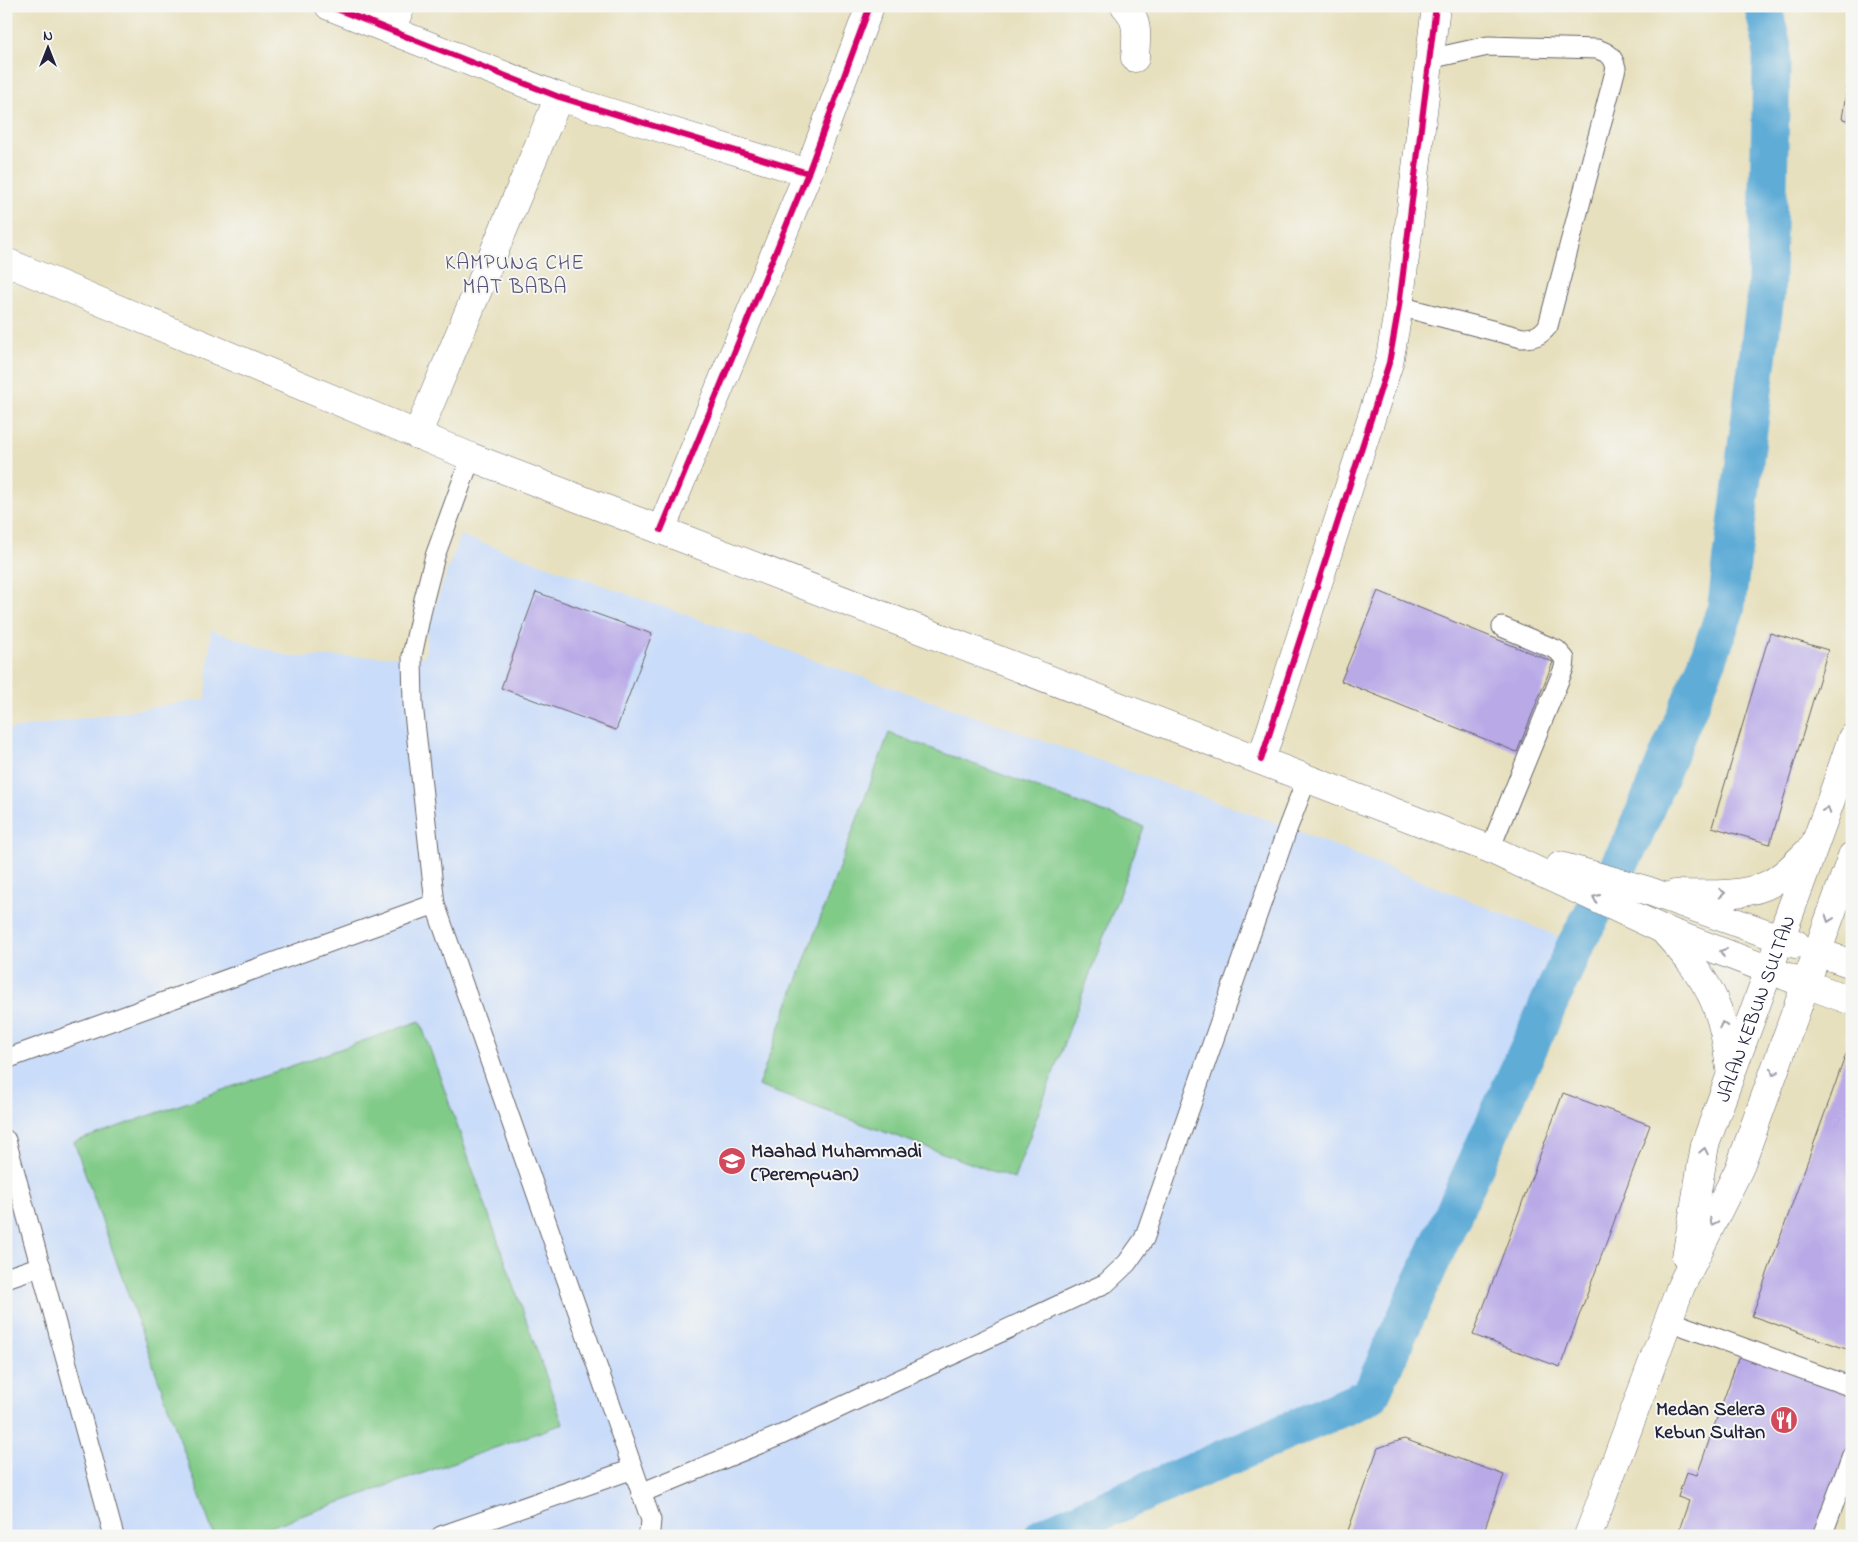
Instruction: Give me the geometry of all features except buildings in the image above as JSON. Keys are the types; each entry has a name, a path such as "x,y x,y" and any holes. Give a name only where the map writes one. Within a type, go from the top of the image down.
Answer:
{"main road":[{"path":"329,6 396,18 559,97 808,172"},
{"path":"661,530 808,172 870,6"},
{"path":"1125,6 1131,12 1135,22 1135,58"},
{"path":"1262,760 1389,363 1399,306 1436,6"},
{"path":"417,435 559,97"},
{"path":"8,266 471,457 1490,849 1558,873 1651,892 1852,964"},
{"name":"JALAN KEBUN SULTAN","path":"1681,1286 1705,1145 1852,738"},
{"path":"1651,892 1710,893 1753,890 1778,878 1814,846"},
{"name":"JALAN KEBUN SULTAN","path":"1588,1536 1681,1286 1739,1169 1852,856"},
{"path":"1558,873 1636,917 1662,929 1852,1001"},
{"path":"1662,929 1697,970 1715,998 1728,1046 1731,1073"}],"lane":[{"path":"1399,306 1522,338 1535,338 1543,333 1548,326 1616,68 1614,58 1608,52 1598,49 1488,46 1429,59"},
{"path":"471,457 435,556 412,656 413,704 435,904 651,1520 650,1531 646,1536"},
{"path":"1490,849 1566,659 1557,650 1502,627"},
{"path":"641,1493 782,1435 1106,1283 1127,1263 1144,1239 1288,827 1307,778"},
{"path":"6,1059 435,904"},
{"path":"6,1140 114,1536"},
{"path":"6,1278 41,1266"},
{"path":"1669,1321 1852,1387"},
{"path":"1822,1536 1852,1455"},
{"path":"441,1536 633,1469"}],"shaded area":[{"name":"Maahad Muhammadi (Perempuan)","path":"460,535 1288,827 1560,937 1356,1385 1000,1536 6,1536 6,730 206,699 211,630 291,657 425,656 428,626"}],"green space":[{"path":"889,733 1144,827 1014,1179 758,1086"},
{"path":"420,1021 563,1424 244,1536 214,1536 74,1142"}],"waterway":[{"path":"1043,1536 1370,1396 1576,944 1633,839 1708,660 1726,608 1766,292 1772,45 1763,6"}],"cycle path":[{"path":"329,6 559,97 808,173"},
{"path":"661,530 808,173 870,6"},
{"path":"1261,760 1389,363 1399,306 1436,6"}],"place":[{"name":"Maahad Muhammadi (Perempuan)","path":"732,1161"},
{"name":"Medan Selera Kebun Sultan","path":"1784,1420"}],"district":[{"name":"KAMPUNG CHE MAT BABA","path":"515,274"}]}
